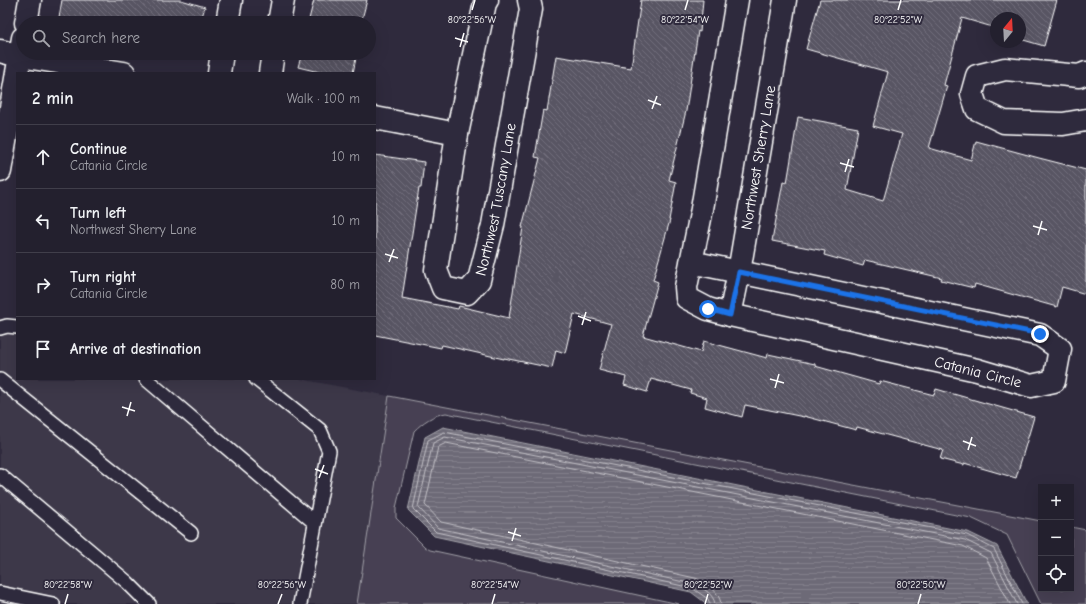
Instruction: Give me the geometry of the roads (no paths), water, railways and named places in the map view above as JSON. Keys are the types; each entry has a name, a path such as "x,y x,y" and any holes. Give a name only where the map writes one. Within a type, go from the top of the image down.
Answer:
{"street":[{"path":"27,16 30,0"},
{"path":"228,16 231,0"},
{"path":"280,16 283,0"},
{"name":"Northwest Tuscany Lane","path":"487,0 485,3 457,134 436,270 443,288 467,293 479,280 493,225 531,9 529,0"},
{"path":"691,262 702,209 737,0"},
{"name":"Northwest Sherry Lane","path":"730,315 739,272 785,0"},
{"path":"0,171 14,49"},
{"path":"64,60 119,72"},
{"path":"219,72 221,60"},
{"path":"270,72 272,60"},
{"path":"1086,73 1079,76 1004,69 977,76 972,94 977,109 1004,122 1063,124 1086,120"},
{"path":"376,118 457,134"},
{"name":"Catania Circle","path":"691,262 739,272 1040,334 1060,349 1054,381 1031,386 977,370 730,315 708,309 687,298 686,287 691,262"}],"lane":[{"path":"0,328 8,326 16,328"},
{"path":"0,380 191,533"},
{"path":"147,380 316,524"},
{"path":"257,380 320,430 329,451 300,604"},
{"path":"0,476 127,582 149,604"},
{"path":"0,593 53,604"}],"water":[{"path":"443,427 968,532 997,546 1027,604 707,604 691,592 434,536 408,510 425,437"}]}
